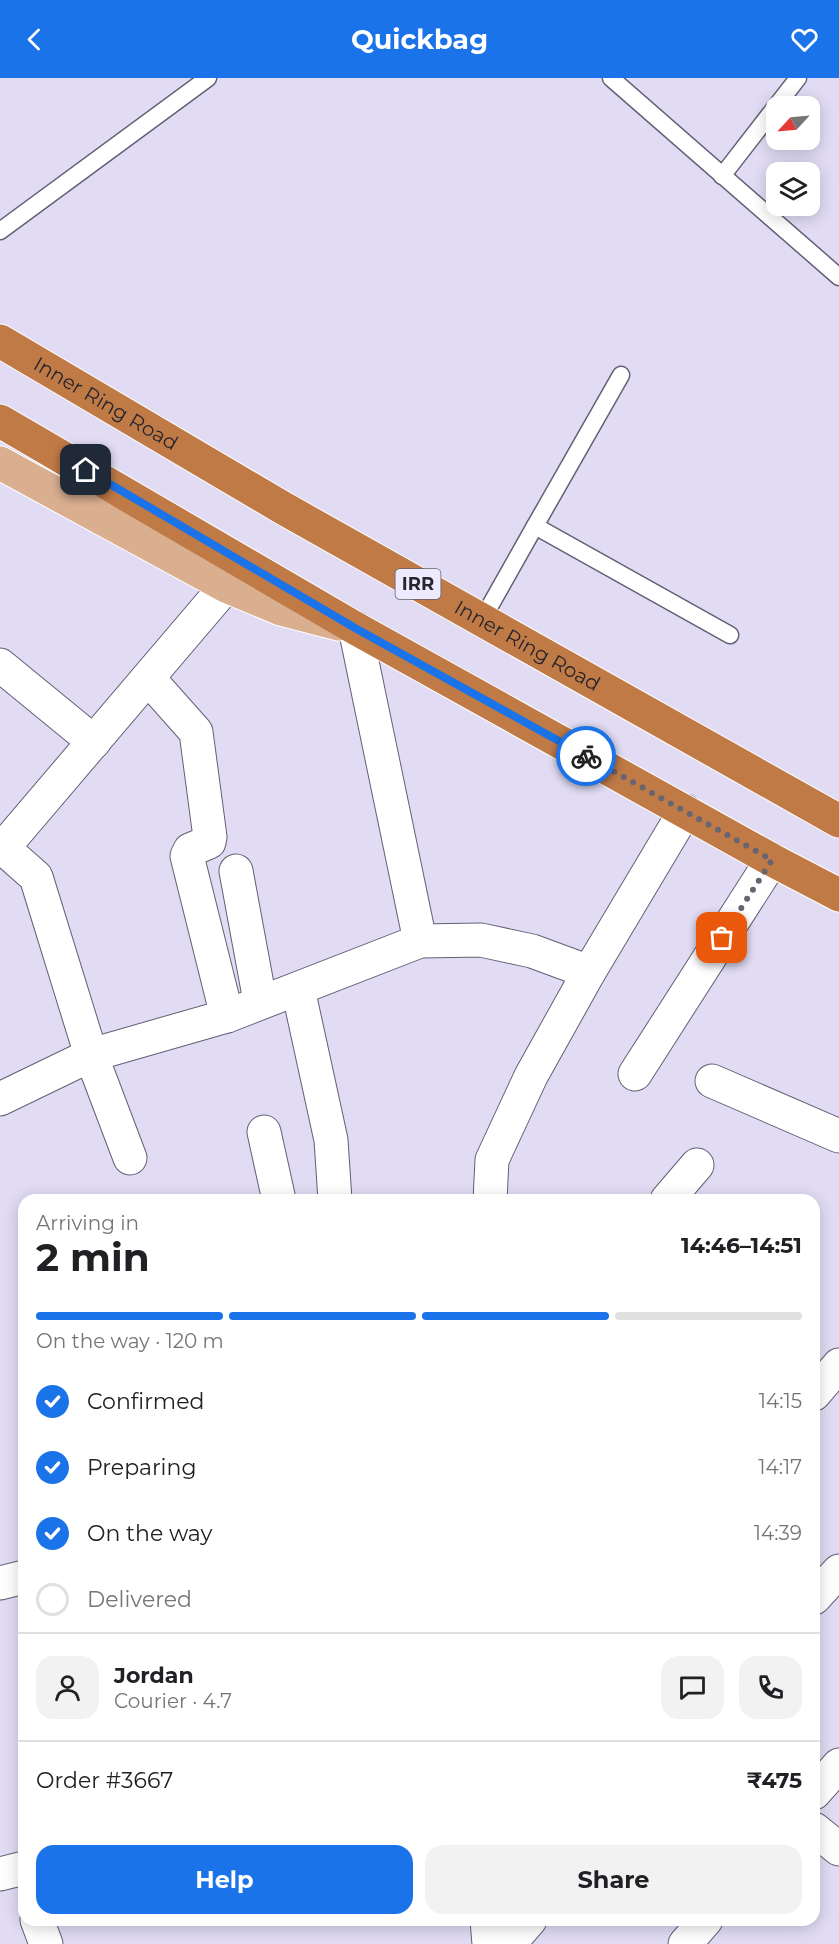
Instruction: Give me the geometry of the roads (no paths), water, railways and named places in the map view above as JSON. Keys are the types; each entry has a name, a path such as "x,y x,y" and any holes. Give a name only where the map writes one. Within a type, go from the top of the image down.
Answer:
{"highway":[{"name":"Inner Ring Road","path":"0,341 283,508 839,821"},
{"path":"0,421 355,628 839,895"}],"main road":[{"path":"0,464 226,586 281,609 355,628"}],"street":[{"path":"130,1158 91,1055 36,877 1,847 94,742 226,586"},
{"path":"355,628 420,941"},
{"path":"0,665 94,742"},
{"path":"148,678 192,726 198,741 210,837 209,842 190,850 187,856 227,1016"},
{"path":"490,1194 492,1160 531,1076 685,811"},
{"path":"635,1074 772,860"},
{"path":"236,871 260,1001"},
{"path":"0,1099 91,1055 227,1016 260,1001 298,989 420,941 481,940 532,951 590,972"},
{"path":"298,989 331,1140 335,1194"},
{"path":"712,1081 839,1136"},
{"path":"264,1132 278,1194"},
{"path":"672,1194 697,1165"},
{"path":"820,1387 839,1365"},
{"path":"820,1592 839,1571"},
{"path":"0,1583 18,1578"},
{"path":"820,1786 839,1765"},
{"path":"820,1834 839,1849"},
{"path":"39,1926 46,1944"},
{"path":"488,1926 489,1944"},
{"path":"509,1944 525,1926"},
{"path":"685,1944 701,1926"}],"lane":[{"path":"0,231 208,78"},
{"path":"611,78 839,277"},
{"path":"722,176 798,78"},
{"path":"482,620 621,375"},
{"path":"536,526 730,635"}]}
